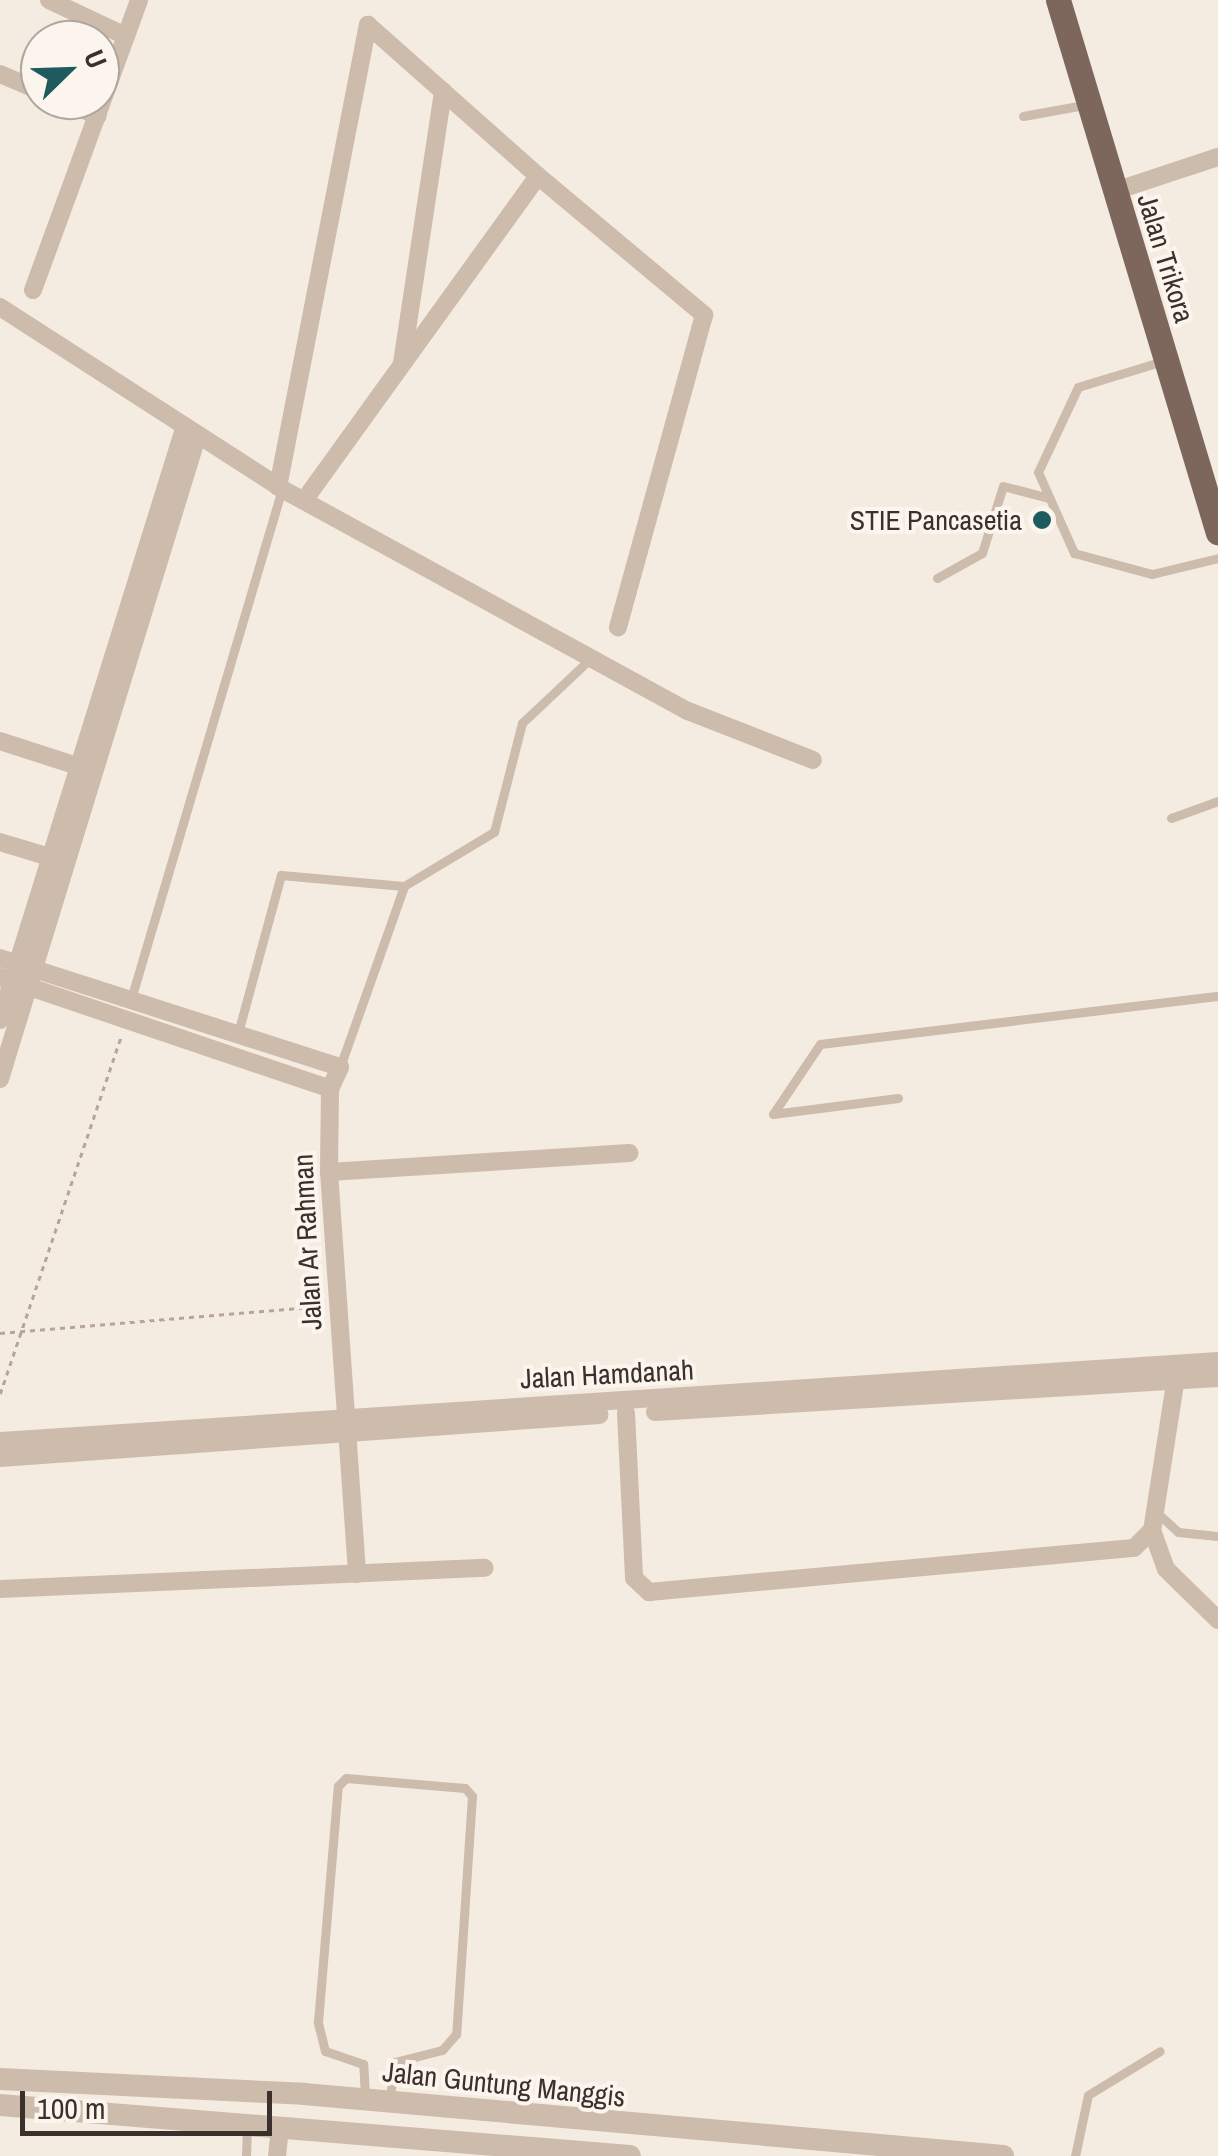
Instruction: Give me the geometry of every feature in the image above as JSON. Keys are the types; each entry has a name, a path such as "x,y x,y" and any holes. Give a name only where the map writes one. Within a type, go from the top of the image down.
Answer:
{"main road":[{"name":"Jalan Trikora","path":"1058,0 1218,532"}],"street":[{"path":"49,0 126,36"},
{"path":"120,53 139,0"},
{"path":"280,488 368,26 704,315 618,628"},
{"path":"402,365 442,92"},
{"path":"33,290 97,120"},
{"path":"1115,191 1218,157"},
{"path":"304,501 538,176"},
{"path":"0,307 280,488 590,658 812,760"},
{"path":"0,1020 60,860 191,433"},
{"path":"0,741 88,769"},
{"path":"0,842 60,860"},
{"path":"15,972 132,998 340,1067"},
{"path":"15,972 126,1020 330,1089"},
{"path":"0,1079 15,972"},
{"path":"190,1042 193,1018"},
{"name":"Jalan Ar Rahman","path":"340,1067 330,1089 329,1172 357,1574"},
{"path":"329,1172 629,1153"},
{"name":"Jalan Hamdanah","path":"0,1441 626,1413 1178,1374 1218,1361"},
{"path":"1178,1374 1154,1521 1166,1569 1218,1620"},
{"name":"Jalan Hamdanah","path":"0,1458 345,1424 1178,1374 1218,1378"},
{"path":"626,1413 634,1578 649,1592 1134,1548 1154,1521"},
{"path":"0,1589 485,1568"},
{"name":"Jalan Guntung Manggis","path":"0,2079 365,2100 496,2116 1003,2156"},
{"path":"0,2104 630,2156"},
{"path":"494,2145 496,2116"},
{"path":"277,2156 280,2127"}],"lane":[{"path":"1023,116 1089,104"},
{"path":"1166,360 1078,388 1038,472 1074,553 1152,574 1218,558"},
{"path":"937,578 982,553 1003,486 1049,498"},
{"path":"126,1020 280,488"},
{"path":"238,1033 281,874 404,886 494,832 522,723 590,658"},
{"path":"1171,818 1218,801"},
{"path":"340,1067 404,886"},
{"path":"898,1098 773,1114 820,1044 1218,996"},
{"path":"1154,1521 1178,1532 1218,1536"},
{"path":"365,2100 363,2064 324,2051 318,2022 338,1786 346,1778 465,1788 472,1796 456,2034 442,2050 395,2062 389,2105"},
{"path":"1075,2156 1088,2095 1160,2051"},
{"path":"246,2156 247,2125"}],"path":[{"path":"0,1394 126,1020"},
{"path":"0,1333 336,1305"}],"place":[{"name":"STIE Pancasetia","path":"1042,520"}]}
